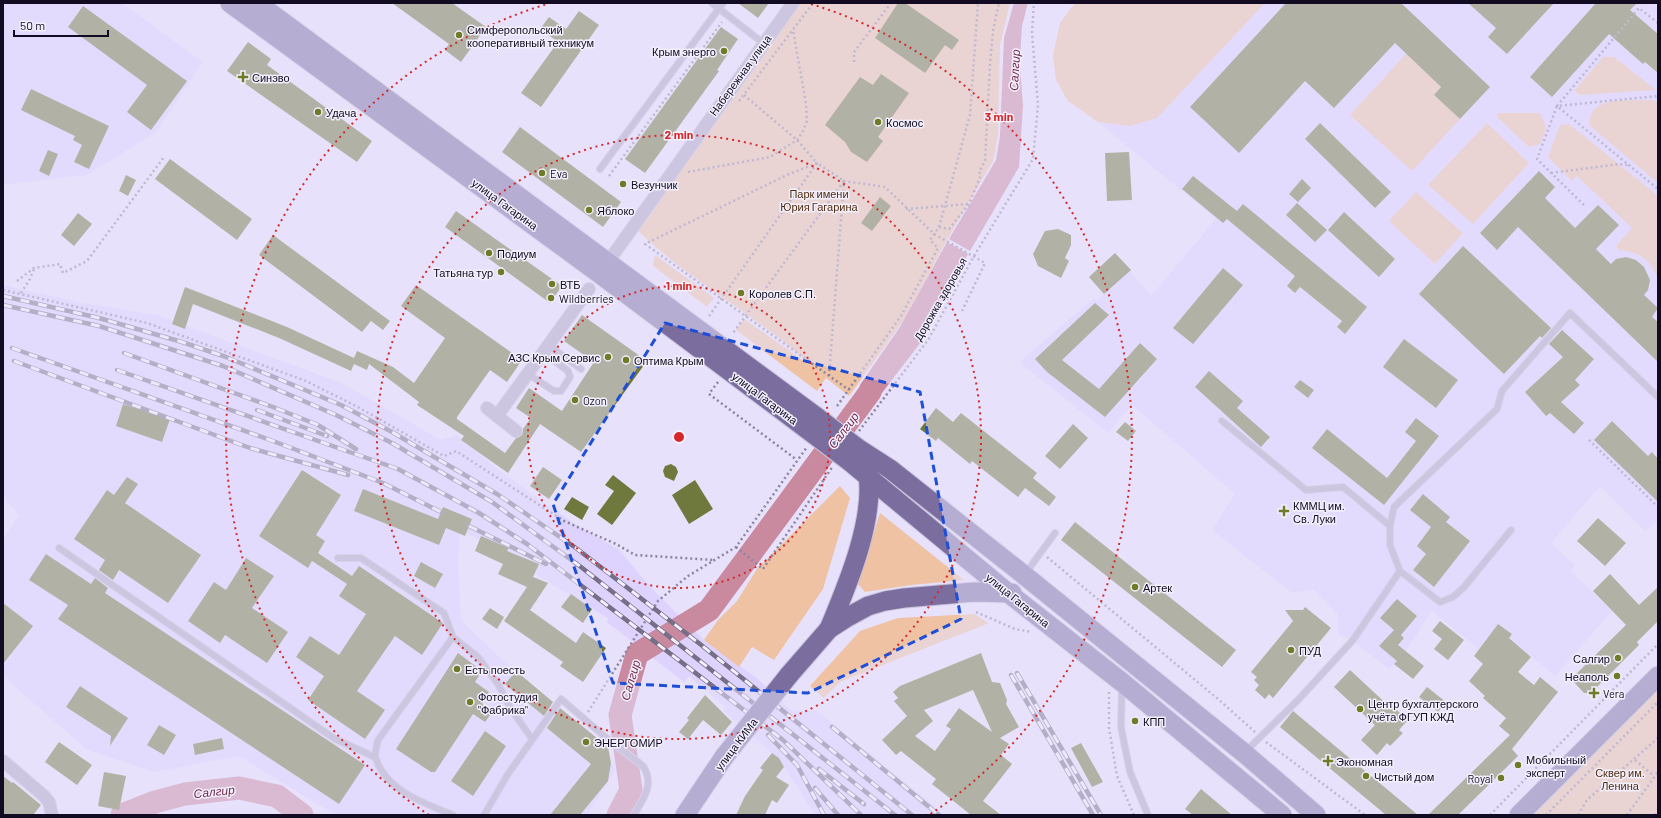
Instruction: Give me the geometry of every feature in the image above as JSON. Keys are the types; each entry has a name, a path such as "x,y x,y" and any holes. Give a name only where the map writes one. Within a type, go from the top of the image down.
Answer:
{"main road":[{"name":"улица Гагарина","path":"230,3 598,276 811,431 850,452 890,469 1049,595 1244,753 1316,815"},
{"name":"улица Гагарина","path":"257,3 598,276"},
{"name":"улица Гагарина","path":"850,452 868,478 1007,592 1116,687 1282,815"},
{"path":"829,629 846,588 856,556 869,505 868,478"},
{"path":"829,629 868,606 885,601 974,592 1007,592 1049,595"},
{"name":"улица КИМа","path":"685,815 724,757 789,675 829,629"},
{"path":"1519,815 1658,676"}],"street":[{"name":"Набережная улица","path":"497,416 793,3"},
{"path":"487,408 516,431"},
{"path":"3,761 44,796 52,812"}],"lane":[{"path":"712,3 721,6 727,15 763,43"},
{"path":"600,169 721,6"},
{"path":"1511,530 1464,587 1453,597 1440,602 1400,571 1390,545 1390,526 1394,507 1496,409 1502,391 1570,314 1658,397"},
{"path":"546,349 581,369"},
{"path":"528,374 554,391 561,391 570,377 568,371 546,349"},
{"path":"1222,421 1306,490 1343,487 1390,526"},
{"path":"1024,575 1040,551 1055,533"},
{"path":"59,548 335,739 375,757 390,783 423,802 453,815"},
{"path":"338,558 361,558 444,613 453,637 478,657 498,684 511,709 532,739"},
{"path":"1244,753 1299,699 1353,640 1400,571"},
{"path":"375,757 378,740 453,637"},
{"path":"1116,687 1121,727 1130,772 1148,815"},
{"path":"484,815 508,774 561,699 604,736 643,766 649,780 648,788 634,815"}],"path":[{"path":"854,62 854,52 891,3"},
{"path":"837,406 901,316 938,248 930,240 939,227 970,115 978,3"},
{"path":"939,227 949,228 969,204 981,175 979,172 986,161 990,64 993,31 999,3"},
{"name":"Дорожка здоровья","path":"736,547 763,569 850,452 928,340 974,256 1033,159 1038,105 1032,33 1034,3"},
{"path":"1584,205 1537,159 1557,106 1640,8 1658,23"},
{"path":"609,176 727,15"},
{"path":"688,172 770,158 797,140 807,122 793,30"},
{"path":"744,95 797,140 817,164 844,181 886,187 934,234 985,263 962,311"},
{"path":"1557,106 1658,96"},
{"path":"1557,106 1658,188"},
{"path":"17,281 34,268 60,264 64,273 87,261 164,156"},
{"path":"817,164 788,175 645,244 849,390"},
{"path":"709,316 817,164"},
{"path":"1551,172 1619,164 1629,165"},
{"path":"733,333 844,181"},
{"path":"829,377 844,181"},
{"path":"906,208 969,204"},
{"path":"21,293 30,279 34,268"},
{"path":"3,290 147,323 306,381 356,406 444,456 456,451 564,521 616,544 635,555 714,560"},
{"path":"719,381 709,394 797,460"},
{"path":"584,719 658,601 688,576 736,547 797,460 811,431"},
{"path":"1589,440 1658,507"},
{"path":"1040,551 1218,699 1260,737 1365,815"},
{"path":"976,612 1015,628 1034,632"},
{"path":"1490,815 1658,644"},
{"path":"1116,687 1109,728 1117,776 1134,815"},
{"path":"1546,815 1658,702"},
{"path":"1578,815 1587,800 1635,760 1658,738"},
{"path":"1635,760 1654,776"},
{"path":"1627,815 1658,772"},
{"path":"1655,815 1658,812"}],"highlighted area":[{"path":"665,323 920,392 961,619 808,693 613,683 553,504"}],"shaded area":[{"path":"3,3 122,3 203,62 155,133 87,175 3,185"},
{"path":"1075,3 1656,3 1655,5 1658,8 1658,521 1645,531 1600,486 1551,543 1575,565 1571,571 1612,611 1555,676 1509,638 1512,634 1498,624 1478,649 1432,611 1406,651 1389,669 1353,641 1338,634 1338,615 1313,589 1292,593 1212,530 1235,494 1132,405 1108,433 1019,362 1093,299 1097,301 1104,294 1089,277 1115,253 1151,296 1216,219 1098,122 1068,101 1056,80 1053,55 1060,23"},
{"path":"3,285 83,303 157,315 342,383 441,440 457,435 500,471 576,525 618,549 655,592 704,640 758,679 792,711 816,710 945,815 815,815 784,767 772,753 723,711 726,708 689,676 684,682 607,622 608,618 528,570 530,562 460,531 458,559 461,620 616,769 587,815 335,815 239,756 154,772 87,750 3,676 3,539 19,515 3,496"}],"green space":[{"name":"Парк имени Юрия Гагарина","path":"800,3 1010,3 1000,45 998,136 993,161 947,240 904,320 849,396 826,378 817,391 736,330 744,319 813,367 792,348 677,264 634,227"},
{"path":"1075,3 1265,3 1157,118 1130,126 1098,122 1068,101 1056,80 1053,55 1060,23"},
{"path":"1406,54 1441,87 1434,95 1460,119 1412,171 1350,115"},
{"path":"1603,57 1614,57 1656,90 1580,95 1574,91"},
{"path":"1622,100 1652,100 1658,102 1658,183 1590,126 1590,116 1595,109 1602,104"},
{"path":"1498,113 1539,113 1546,128 1540,144 1529,147 1497,117"},
{"path":"1487,123 1529,163 1473,224 1428,185"},
{"path":"1569,124 1658,196 1658,280 1652,267 1644,258 1627,251 1619,250 1616,246 1632,228 1577,176 1572,181 1548,157 1560,125"},
{"path":"1416,192 1463,233 1435,264 1389,221"},
{"path":"655,255 714,298 707,307 653,266"},
{"path":"840,486 850,498 823,589 774,660 752,647 739,667 704,640 718,620 737,601 757,569"},
{"path":"880,513 964,580 911,585 865,592 858,584"},
{"path":"974,614 989,623 840,682 824,698 810,686 860,631 898,618"},
{"name":"Сквер им. Ленина","path":"1658,689 1658,815 1530,815"}],"water":[{"path":"1014,3 1028,3 1022,26 1021,40 1020,67 1023,106 1019,167 970,251 949,239 996,160 1000,136 1004,38"},
{"path":"947,242 968,254 921,342 859,423 842,410 858,399 860,385 900,327"}],"building":[{"name":"Симферопольский кооперативный техникум","path":"392,3 452,3 486,27 461,62 445,50 449,44"},
{"path":"738,3 769,3 758,18"},
{"path":"898,3 905,3 959,40 952,50 945,45 925,73 875,38"},
{"path":"1286,3 1401,3 1490,87 1460,119 1434,95 1441,87 1395,43 1334,108 1305,81 1239,153 1190,107"},
{"path":"1468,3 1554,3 1507,54 1488,37 1496,28"},
{"path":"1596,3 1637,3 1630,10 1658,34 1658,73 1645,62 1643,64 1609,34 1552,97 1530,77"},
{"path":"83,6 187,81 151,130 127,112 147,85 68,27"},
{"path":"579,11 599,25 541,107 521,93 558,42 540,29 549,17 566,29"},
{"path":"721,27 738,39 717,70 719,71 645,173 625,159"},
{"path":"248,42 271,59 267,65 372,141 357,162 227,71"},
{"path":"881,74 909,93 878,137 883,141 867,162 851,152 845,142 825,125 860,77 873,85"},
{"path":"31,89 109,126 89,169 74,162 82,145 73,140 75,136 21,110"},
{"path":"1320,123 1391,192 1375,208 1305,139"},
{"path":"520,127 621,202 603,227 502,152"},
{"path":"48,150 58,154 49,176 39,171"},
{"path":"1129,152 1132,200 1107,201 1105,153"},
{"path":"170,159 252,219 237,240 155,179"},
{"path":"1539,171 1555,187 1545,198 1575,228 1598,205 1619,225 1596,249 1611,264 1616,259 1626,257 1636,260 1644,267 1650,280 1648,290 1644,295 1658,308 1652,317 1658,322 1658,362 1518,227 1497,250 1480,233"},
{"path":"126,175 136,180 128,196 119,191"},
{"path":"1193,176 1237,211 1243,204 1367,307 1345,334 1337,327 1342,321 1300,287 1295,293 1287,286 1295,276 1227,219 1223,223 1182,189"},
{"path":"1302,179 1311,188 1298,202 1289,194"},
{"path":"880,197 891,206 872,231 861,223"},
{"path":"1297,203 1327,230 1315,242 1286,215"},
{"path":"456,211 562,286 550,303 445,227"},
{"path":"1344,212 1395,259 1379,277 1328,230"},
{"path":"78,213 92,224 74,246 61,235"},
{"path":"1058,229 1071,235 1071,245 1065,258 1069,261 1061,278 1038,266 1033,254 1045,231"},
{"path":"273,235 390,321 383,330 371,321 362,332 259,255"},
{"path":"1463,246 1551,328 1542,338 1540,336 1504,374 1419,294"},
{"path":"1115,253 1131,270 1104,294 1089,277"},
{"path":"1223,268 1243,285 1193,344 1173,328"},
{"path":"416,285 522,360 507,382 490,370 457,417 457,419 505,453 516,438 522,435 523,429 531,418 516,408 529,388 562,411 594,362 564,341 582,315 647,361 581,452 540,424 508,473 461,440 464,436 417,405 419,402 369,364 367,370 354,364 351,371 279,338 193,304 185,329 172,324 185,287 287,327 354,358 357,351 393,367 414,383 445,338 401,306"},
{"path":"1095,303 1109,315 1062,360 1099,389 1140,343 1157,359 1105,417 1047,372 1035,359"},
{"path":"1562,330 1594,359 1575,380 1580,385 1561,402 1584,423 1574,434 1550,413 1546,416 1525,392 1563,357 1549,344"},
{"path":"1404,339 1458,380 1436,408 1383,367"},
{"path":"1209,371 1243,401 1237,408 1270,437 1261,447 1195,387"},
{"path":"1300,380 1314,390 1308,398 1294,387"},
{"path":"123,404 170,419 162,442 116,426"},
{"path":"936,408 953,422 961,413 1037,473 1033,478 1056,497 1049,506 1025,488 1018,497 972,461 970,464 938,438 936,441 920,429"},
{"path":"1416,418 1439,436 1384,505 1312,448 1327,429 1387,478 1416,441 1405,432"},
{"path":"1612,421 1648,456 1652,452 1658,459 1658,502 1594,440"},
{"path":"1125,422 1136,431 1128,441 1116,432"},
{"path":"1073,424 1088,438 1060,469 1045,456"},
{"path":"671,464 676,467 678,472 674,481 665,477 663,471 665,466"},
{"path":"543,467 562,480 549,499 530,486"},
{"path":"302,470 341,495 316,535 325,541 318,553 352,576 359,566 443,623 422,655 395,636 357,691 385,710 365,739 308,700 324,676 296,657 310,636 339,655 366,614 339,596 347,584 312,561 308,568 259,536"},
{"path":"613,475 636,493 612,525 597,514 614,491 605,485"},
{"path":"127,477 138,484 125,503 201,555 168,603 119,570 113,580 99,570 105,560 74,539 107,490 114,495"},
{"path":"695,480 713,509 689,524 672,495"},
{"path":"363,489 438,519 443,507 472,519 465,536 446,528 439,545 354,511"},
{"path":"1423,494 1450,517 1446,522 1470,541 1434,587 1413,570 1426,554 1417,546 1431,527 1410,510"},
{"path":"572,497 589,507 582,520 564,509"},
{"path":"1598,518 1626,543 1605,566 1577,541"},
{"path":"1075,522 1236,650 1222,667 1061,540"},
{"path":"481,536 509,548 507,551 539,564 533,577 548,583 530,610 576,643 583,632 606,648 583,682 560,666 563,662 504,621 527,587 498,574 503,564 475,551"},
{"path":"46,554 91,584 95,578 108,588 105,593 365,765 339,804 58,619 68,605 29,580"},
{"path":"246,558 274,576 252,608 288,632 267,663 225,635 220,643 188,621 214,582 226,590"},
{"path":"421,562 443,574 435,588 414,576"},
{"path":"1610,574 1639,605 1658,587 1658,621 1637,642 1639,645 1591,693 1584,693 1571,679 1626,625 1593,591"},
{"path":"571,594 592,609 583,623 561,607"},
{"path":"1397,599 1417,616 1401,635 1404,638 1398,645 1424,666 1413,679 1394,664 1397,661 1379,646 1394,630 1380,618"},
{"path":"3,603 33,626 3,664"},
{"name":"ПУД","path":"1305,607 1331,628 1273,698 1269,694 1265,699 1255,690 1259,685 1254,680 1257,677 1251,672 1293,621 1285,610 1303,610"},
{"path":"490,608 504,617 497,629 482,619"},
{"path":"1440,621 1464,640 1448,660 1434,649 1442,639 1432,631"},
{"path":"1498,624 1512,634 1509,638 1531,657 1518,672 1534,685 1540,677 1558,692 1512,749 1518,756 1458,815 1428,815 1510,735 1499,726 1506,718 1483,698 1485,696 1469,681 1483,664 1474,656"},
{"path":"458,653 482,671 475,682 489,692 482,704 493,711 485,722 473,714 435,772 431,772 396,749"},
{"path":"981,653 992,682 1000,683 1007,700 1006,704 1019,727 1000,738 1009,744 1001,755 1012,764 983,801 1001,815 971,815 932,784 936,779 901,751 896,755 882,740 907,716 894,701 898,698 893,692 900,686","holes":["973,690 992,732 959,708 946,726 951,729 935,751 915,736 933,721 924,710"]},
{"path":"1350,670 1391,708 1392,706 1408,720 1399,730 1403,733 1390,746 1387,743 1377,755 1361,740 1375,725 1334,687"},
{"path":"516,671 553,702 544,716 505,684"},
{"path":"80,686 128,718 110,746 111,736 66,707"},
{"path":"1427,687 1446,702 1438,712 1419,697"},
{"path":"705,695 732,722 721,735 703,720 688,739 679,732 689,720 687,718"},
{"path":"560,708 608,747 611,763 608,781 580,815 550,815 591,764 547,728"},
{"path":"1293,711 1418,815 1386,815 1280,727"},
{"path":"159,725 176,735 164,755 147,745"},
{"path":"485,731 506,746 473,796 451,781"},
{"path":"222,738 224,749 195,755 193,744"},
{"path":"59,742 92,765 77,785 45,762"},
{"path":"1081,743 1103,782 1092,787 1071,748"},
{"path":"772,753 779,758 784,767 776,777 789,785 777,803 772,800 765,815 736,815 745,796 763,770 760,768"},
{"path":"104,772 126,776 119,810 98,806"},
{"path":"3,776 12,783 13,782 41,805 33,815 3,815"},
{"path":"1201,789 1232,815 1193,815 1185,809"}],"waterway":[{"name":"Салгир","path":"618,815 631,790 620,715 637,654 709,610 870,392"},
{"name":"Салгир","path":"122,815 155,802 185,794 239,788 277,796 302,815"}],"railway":[{"path":"3,296 99,318 182,342 226,357 341,405 392,432 497,494 576,548 700,644 912,815"},
{"path":"3,305 99,326 223,366 336,415 392,443 492,502 581,567 895,815"},
{"path":"12,348 273,441 383,483 441,512"},
{"path":"124,353 273,407 318,425 356,449"},
{"path":"14,361 250,448 348,475"},
{"path":"117,370 398,469 479,513 527,544 783,740 861,815"},
{"path":"257,410 327,436"},
{"path":"469,526 546,564"},
{"path":"1017,673 1101,815"},
{"path":"1011,675 1093,815"},
{"path":"832,727 939,815"},
{"path":"768,735 797,765 824,815"},
{"path":"819,769 864,804"},
{"path":"815,788 838,815"}],"place":[{"name":"Симферопольский кооперативный техникум","path":"459,35"},
{"name":"Крым энерго","path":"724,51"},
{"name":"Синэво","path":"243,77"},
{"name":"Удача","path":"318,112"},
{"name":"Космос","path":"878,122"},
{"name":"Eva","path":"542,173"},
{"name":"Везунчик","path":"623,184"},
{"name":"Яблоко","path":"589,210"},
{"name":"Подиум","path":"489,253"},
{"name":"Татьяна тур","path":"501,272"},
{"name":"ВТБ","path":"552,284"},
{"name":"Королев С.П.","path":"741,293"},
{"name":"Wildberries","path":"551,298"},
{"name":"АЗС Крым Сервис","path":"608,357"},
{"name":"Оптима Крым","path":"626,360"},
{"name":"Ozon","path":"575,400"},
{"name":"КММЦ им. Св. Луки","path":"1284,511"},
{"name":"Артек","path":"1135,587"},
{"name":"ПУД","path":"1291,650"},
{"name":"Салгир","path":"1618,658"},
{"name":"Есть поесть","path":"457,669"},
{"name":"Неаполь","path":"1617,676"},
{"name":"Vera","path":"1594,693"},
{"name":"Фотостудия \"Фабрика\"","path":"470,702"},
{"name":"Центр бухгалтерского учёта ФГУП КЖД","path":"1360,709"},
{"name":"КПП","path":"1135,721"},
{"name":"ЭНЕРГОМИР","path":"586,742"},
{"name":"Экономная","path":"1328,761"},
{"name":"Мобильный эксперт","path":"1518,765"},
{"name":"Чистый дом","path":"1366,776"},
{"name":"Royal","path":"1501,778"}]}
